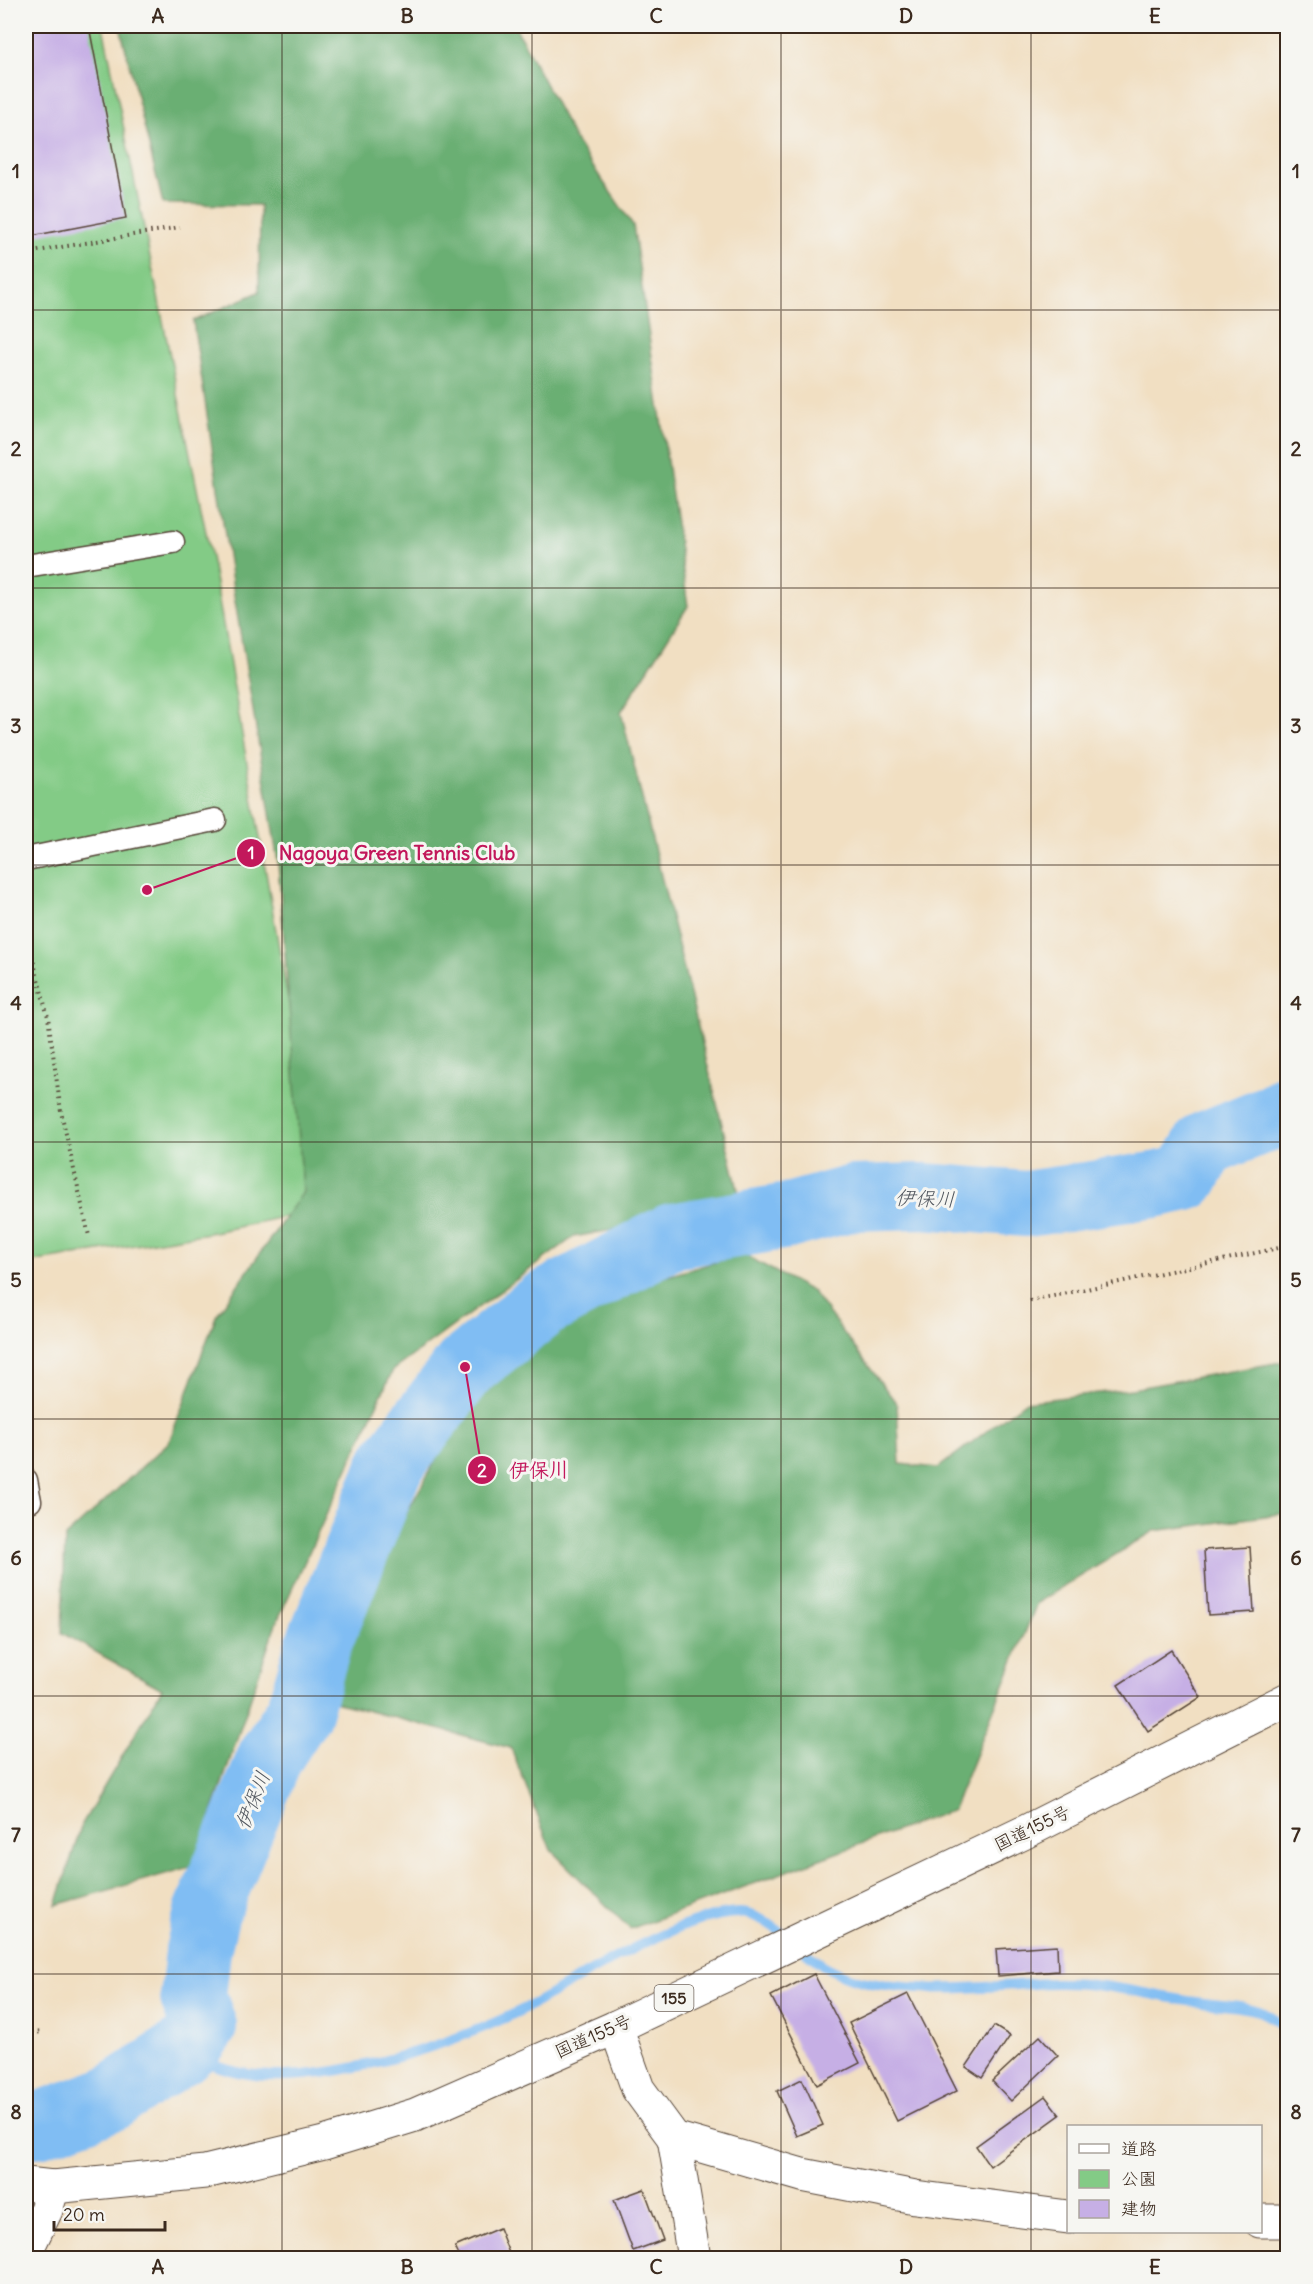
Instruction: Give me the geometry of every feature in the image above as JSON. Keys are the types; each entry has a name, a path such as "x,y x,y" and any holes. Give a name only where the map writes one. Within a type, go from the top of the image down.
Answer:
{"main road":[{"name":"国道155号","path":"39,2185 205,2172 324,2143 415,2115 616,2026 1023,1833 1287,1699"},
{"path":"616,2026 638,2089 674,2138 694,2259"},
{"path":"674,2138 802,2175 915,2197 1067,2217"},
{"path":"26,2251 46,2210 39,2185"},
{"path":"1262,2221 1287,2221"}],"lane":[{"path":"26,566 173,542"},
{"path":"26,859 215,820"}],"path":[{"path":"26,253 180,227"},
{"path":"26,933 48,1017 61,1112 89,1236"},
{"path":"1030,1301 1287,1246"},
{"path":"26,2034 41,2032"}],"green space":[{"path":"26,26 103,26 214,572 324,1208 214,1232 26,1263"},
{"path":"120,26 515,26 576,142 633,225 688,606 621,712 742,1206 574,1237 393,1370 275,1626 194,1866 56,1905 82,1824 162,1689 62,1633 65,1537 169,1442 216,1316 303,1192 278,862 234,595 193,321 259,292 260,205 163,204"},
{"path":"743,1254 813,1292 897,1404 900,1464 938,1468 1025,1402 1132,1389 1287,1361 1287,1513 1154,1531 1037,1603 953,1810 630,1929 551,1850 511,1748 319,1698 381,1559 461,1415 585,1300"}],"building":[{"path":"26,26 89,26 126,218 26,237"},
{"path":"1250,1547 1254,1612 1208,1615 1204,1550"},
{"path":"1171,1650 1201,1697 1148,1731 1118,1685"},
{"path":"1057,1945 1058,1971 998,1976 996,1949"},
{"path":"814,1974 860,2063 817,2085 771,1996"},
{"path":"908,1994 957,2091 897,2121 849,2023"},
{"path":"994,2026 1010,2036 982,2078 966,2067"},
{"path":"1040,2036 1058,2056 1011,2101 992,2081"},
{"path":"802,2079 823,2125 797,2136 777,2091"},
{"path":"1045,2096 1060,2115 990,2166 976,2146"},
{"path":"644,2189 663,2240 633,2251 614,2200"},
{"path":"499,2228 511,2258 460,2258 455,2247"}],"waterway":[{"name":"伊保川","path":"26,2124 38,2125 110,2099 180,2053 192,2043 204,2026 193,1997 198,1951 207,1912 271,1755 299,1712 318,1645 391,1465 465,1367 542,1305 672,1236 788,1216 853,1198 923,1196 1026,1204 1154,1185 1186,1178 1206,1144 1269,1118 1288,1107"},
{"path":"180,2053 242,2073 277,2076 316,2074 358,2067 444,2043 484,2027 520,2011 617,1957 669,1932 694,1922 739,1913 761,1919 828,1968 861,1981 936,1989 1055,1983 1090,1985 1252,2009 1271,2017 1288,2032"},
{"path":"1283,2258 1288,2238"}],"place":[{"name":"Nagoya Green Tennis Club","path":"147,890"},
{"name":"伊保川","path":"465,1367"}]}
